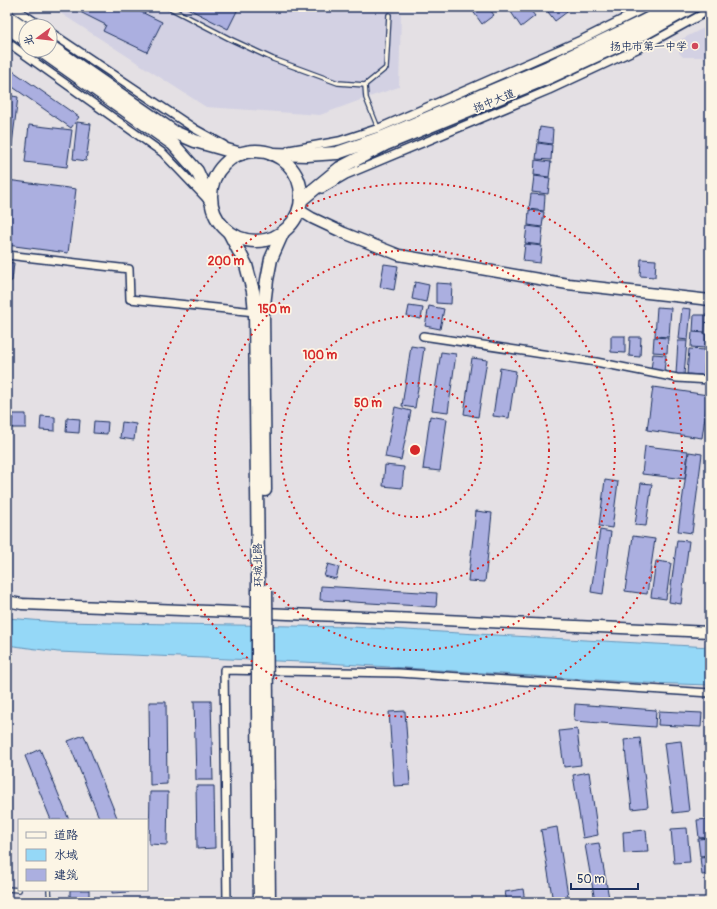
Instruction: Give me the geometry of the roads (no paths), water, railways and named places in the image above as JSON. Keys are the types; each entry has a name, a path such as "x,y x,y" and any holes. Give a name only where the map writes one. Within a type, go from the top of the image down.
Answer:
{"main road":[{"name":"扬中大道","path":"300,205 340,168 386,144 550,78 645,33 692,7"},
{"name":"扬中大道","path":"271,154 307,155 337,153 381,133 548,67 640,23 667,8"},
{"path":"9,15 18,22"},
{"path":"9,15 18,28"},
{"path":"58,52 174,132 195,141 241,154"},
{"path":"51,58 173,144 198,171 215,215 221,224 229,232 238,237 256,241 270,238 283,232 290,226 300,205 298,181 294,172 284,161 271,154 261,151 251,151 231,158 219,170 212,186 212,204"},
{"name":"环城北路","path":"229,232 246,265 253,291 255,312 262,573"},
{"name":"环城北路","path":"260,902 263,708 263,313 271,259 283,232"},
{"name":"环城北路","path":"263,708 269,902"}],"street":[{"path":"381,133 583,39 647,7"},
{"path":"710,10 650,43 549,90 346,176 300,205 312,218 344,233 399,255 568,284 710,300"},
{"path":"58,37 195,129 241,154"},
{"path":"7,42 163,154 212,204"},
{"path":"7,255 130,269 130,299 255,312"},
{"path":"423,336 596,362 677,378 710,380"},
{"path":"7,601 22,604 710,632"},
{"path":"227,902 224,670 399,673 710,694"}],"lane":[{"path":"168,7 273,59 338,83 365,85 386,68 389,15"},
{"path":"365,85 366,98 381,133"},
{"path":"7,890 18,890"},
{"path":"50,891 50,902"}],"water":[{"path":"7,618 57,622 352,627 710,647 710,685 645,683 326,663 58,652 7,645"}],"place":[{"name":"扬中市第一中学","path":"695,46"}]}
